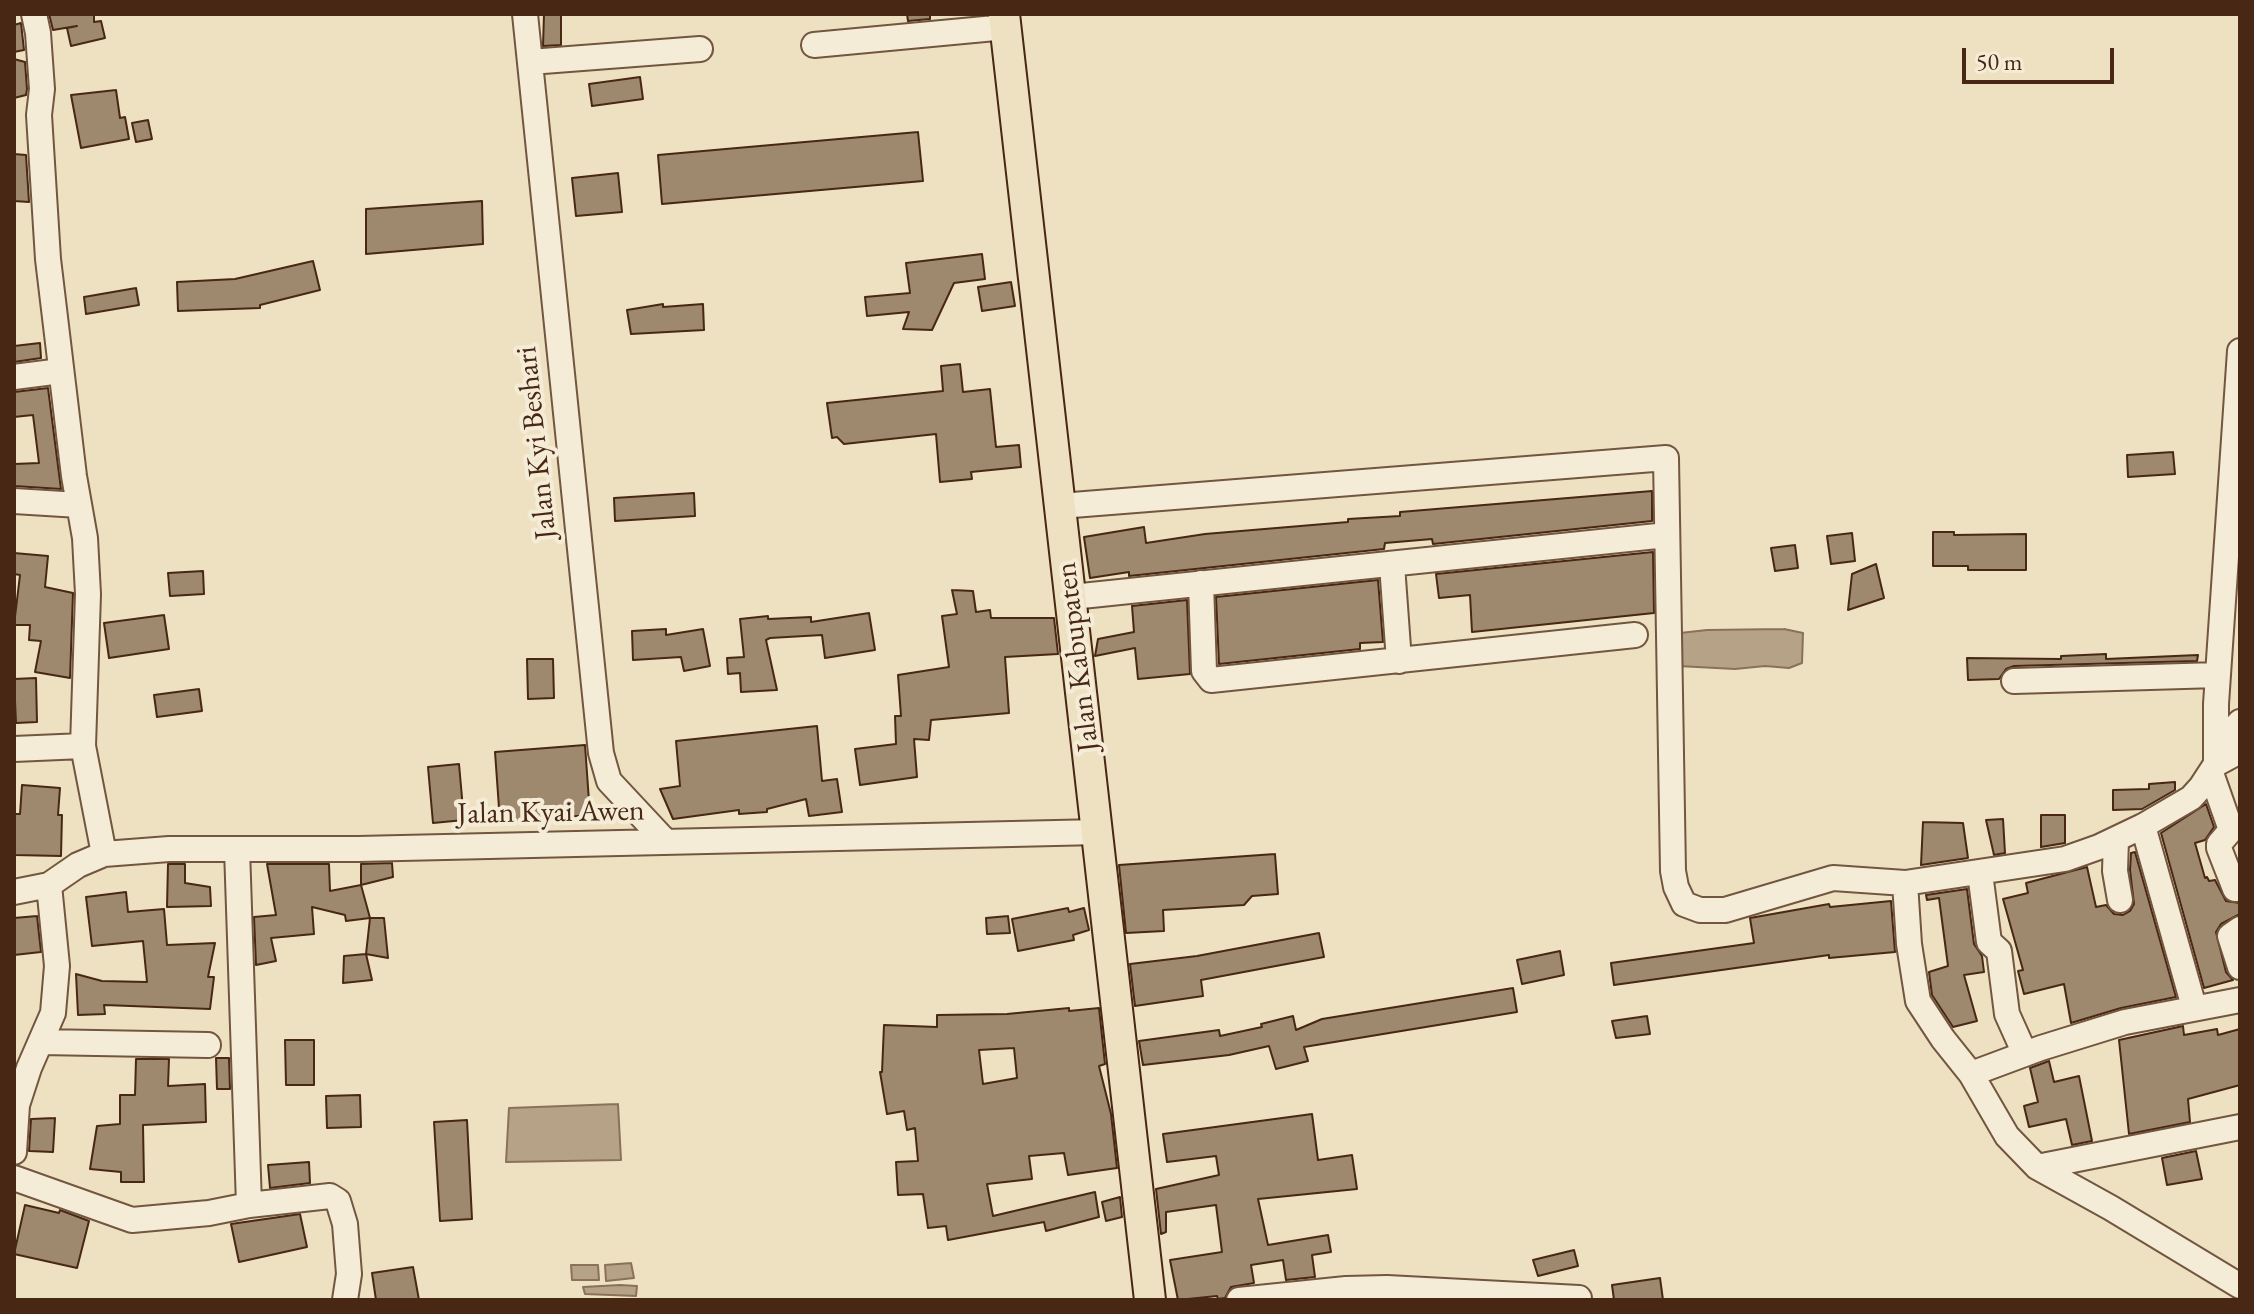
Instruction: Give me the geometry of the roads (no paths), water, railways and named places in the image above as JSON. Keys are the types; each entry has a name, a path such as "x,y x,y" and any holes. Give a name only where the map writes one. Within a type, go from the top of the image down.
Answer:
{"main road":[{"name":"Jalan Kabupaten","path":"1005,20 1150,1300"}],"street":[{"path":"34,14 42,89 39,115 48,259 85,538 88,594 83,746 104,854"},
{"name":"Jalan Kyi Beshari","path":"525,14 601,753 609,781 666,842"},
{"path":"814,45 1005,20"},
{"path":"530,62 700,49"},
{"path":"14,118 39,115"},
{"path":"2235,889 2219,848 2231,830 2221,759 2218,675 2232,561 2240,351"},
{"path":"14,377 61,371"},
{"path":"1060,506 1666,458 1672,855 1676,887 1684,904 1700,910 1725,910 1833,878 1905,883 2065,859 2143,826 2191,798 2221,759 2240,722"},
{"path":"14,501 79,505"},
{"path":"1072,597 1667,535"},
{"path":"1392,565 1399,661"},
{"path":"1201,583 1204,671 1211,680 1635,635"},
{"path":"2014,681 2218,675"},
{"path":"14,749 83,746"},
{"path":"2143,826 2194,1007"},
{"name":"Jalan Kyai Awen","path":"14,892 49,885 78,865 104,854 169,849 358,849 1099,832"},
{"path":"2116,839 2115,871 2120,900"},
{"path":"237,849 249,1205"},
{"path":"1980,873 1989,942 1999,951 2007,1014 2025,1054"},
{"path":"1905,883 1909,944 1918,1001 1971,1074 2007,1136 2037,1167 2240,1286"},
{"path":"14,1152 17,1105 53,1013 57,966 49,885"},
{"path":"2240,929 2230,936 2240,967"},
{"path":"1971,1074 2125,1022 2240,1000"},
{"path":"41,1042 208,1045"},
{"path":"2037,1167 2240,1127"},
{"path":"14,1178 132,1220 330,1196 338,1201 345,1224 349,1274 345,1300"},
{"path":"1239,1300 1387,1288 1579,1298"}]}
